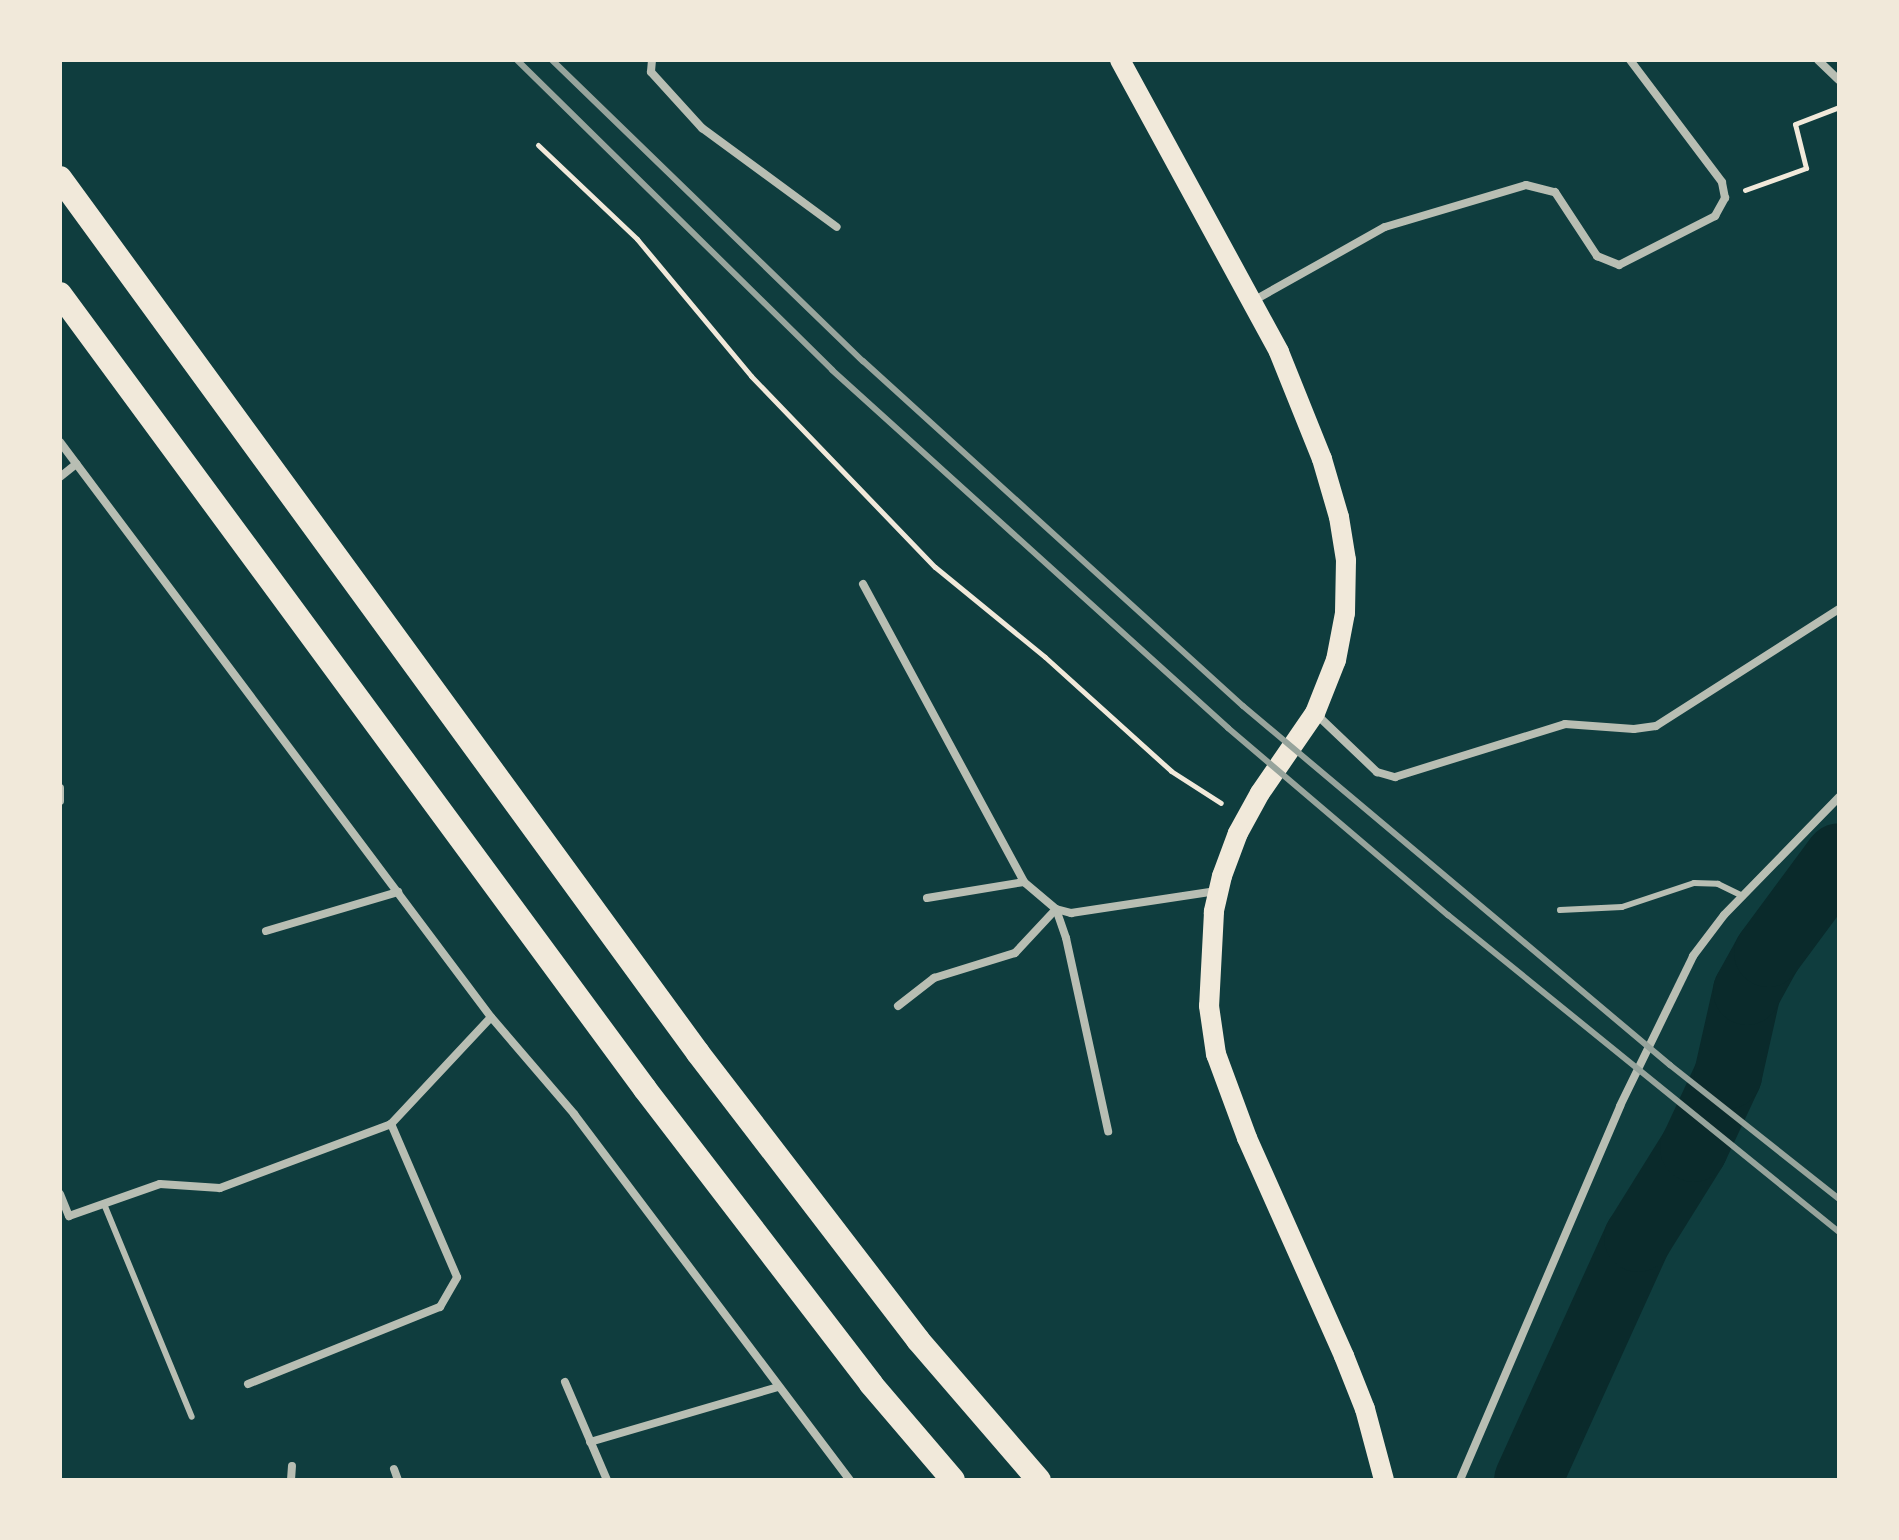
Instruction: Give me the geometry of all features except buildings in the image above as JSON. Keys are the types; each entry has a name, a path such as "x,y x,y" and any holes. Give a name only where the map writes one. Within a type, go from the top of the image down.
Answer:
{"highway":[{"path":"60,178 698,1053 918,1340 1039,1480"},
{"path":"60,294 645,1089 871,1384 953,1480"}],"main road":[{"path":"1120,60 1279,352 1322,459 1339,517 1346,560 1345,613 1336,660 1315,713 1246,818 1219,890 1211,939 1209,1006 1216,1054 1247,1138 1365,1409 1384,1480"}],"street":[{"path":"652,60 651,72 702,128 837,227"},
{"path":"1252,302 1385,227 1526,185 1555,192 1597,256 1619,265 1715,216 1725,198 1722,182 1630,60"},
{"path":"1818,60 1839,80"},
{"path":"60,442 491,1017 574,1114 850,1480"},
{"path":"60,477 76,464"},
{"path":"863,584 1024,882 1056,909 1071,913 1219,890"},
{"path":"1315,713 1377,772 1395,777 1565,724 1634,729 1656,726 1839,609"},
{"path":"60,788 60,801"},
{"path":"1460,1480 1659,1019 1693,956 1743,896 1839,797"},
{"path":"927,898 1024,882"},
{"path":"266,931 398,892"},
{"path":"898,1006 934,978 1015,953 1056,909"},
{"path":"1056,909 1066,938 1108,1131"},
{"path":"60,1194 69,1216 160,1184 220,1188 391,1124 491,1017"},
{"path":"248,1384 440,1307 457,1277 391,1124"},
{"path":"565,1382 607,1480"},
{"path":"590,1442 778,1387"},
{"path":"291,1480 292,1466"},
{"path":"394,1469 398,1480"}],"lane":[{"path":"1560,910 1622,907 1694,883 1718,884 1743,896"},
{"path":"104,1204 192,1417"}],"path":[{"path":"1725,198 1806,168 1795,124 1839,107"},
{"path":"538,145 637,239 751,376 935,567 1045,657 1171,771 1246,818"}],"waterway":[{"path":"1528,1480 1638,1238 1694,1148 1728,1075 1747,991 1768,953 1839,857"}],"railway":[{"path":"517,60 832,370 1228,728 1448,915 1839,1232"},
{"path":"552,60 863,361 1243,706 1670,1065 1839,1199"}]}
